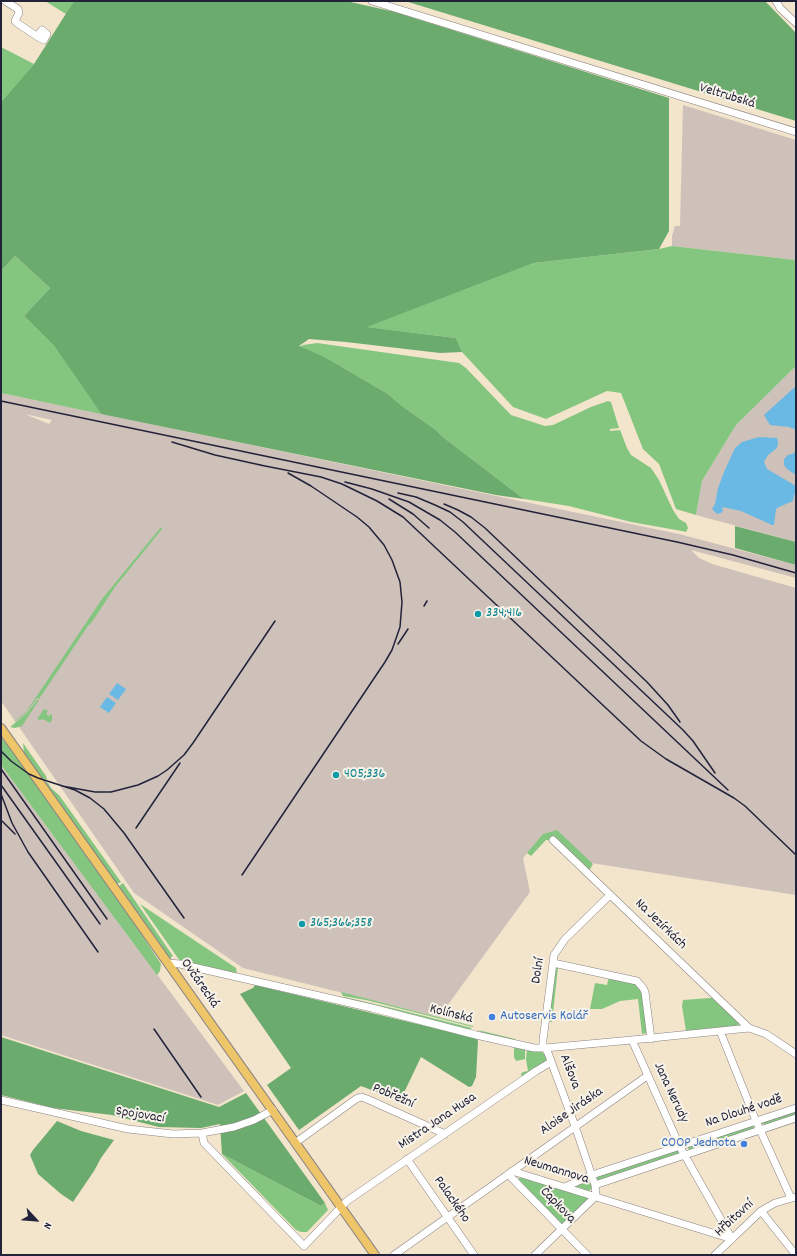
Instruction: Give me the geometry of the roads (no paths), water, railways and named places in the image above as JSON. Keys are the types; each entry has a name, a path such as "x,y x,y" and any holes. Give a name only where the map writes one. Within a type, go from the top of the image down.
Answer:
{"main road":[{"name":"Ovčárecká","path":"1,728 375,1255"}],"street":[{"path":"5,1 18,9 19,14 15,21 38,36"},
{"name":"Veltrubská","path":"372,1 796,132"},
{"path":"776,1 780,8 796,22"},
{"name":"Na Jezírkách","path":"553,840 749,1028"},
{"name":"Dolní","path":"545,1048 543,1040 554,955 565,939 610,895"},
{"name":"Kolínská","path":"168,963 180,964 372,1008 534,1048 749,1028 766,1034 796,1054"},
{"path":"553,963 637,980 644,988 645,992 651,1038"},
{"path":"720,1031 760,1130 794,1197"},
{"name":"Jana Nerudy","path":"632,1040 680,1147 732,1239"},
{"name":"Alšova","path":"545,1048 596,1185 596,1196"},
{"name":"Mistra Jana Husa","path":"202,1133 204,1143 304,1246 347,1201 551,1062"},
{"name":"Aloise Jiráska","path":"510,1172 647,1076"},
{"name":"Pobřežní","path":"295,1142 361,1097 444,1134"},
{"name":"Spojovací","path":"1,1100 143,1131 173,1134 202,1133 225,1130 244,1124 273,1110"},
{"name":"Na Dlouhé vodě","path":"565,1187 592,1175 796,1108"},
{"name":"Na Dlouhé vodě","path":"596,1185 796,1118"},
{"name":"Palackého","path":"407,1159 474,1255"},
{"name":"Neumannova","path":"394,1255 510,1172 596,1196 732,1239"},
{"name":"Čapkova","path":"510,1172 561,1230 587,1255"},
{"path":"535,1255 596,1196"},
{"name":"Hřbitovní","path":"715,1255 761,1211 769,1206 794,1197"},
{"path":"761,1211 796,1255"}],"water":[{"path":"796,386 796,431 789,427 770,425 764,415"},
{"path":"759,437 777,438 777,448 768,455 764,462 767,469 796,486 796,494 794,495 793,501 776,509 774,525 741,511 722,507 723,511 717,514 712,509 715,504 718,488 724,472 735,448 742,442"},
{"path":"796,451 796,475 784,465 784,459"},
{"path":"117,683 126,689 118,700 109,694"},
{"path":"107,697 116,703 109,713 100,707"}],"railway":[{"path":"1,401 677,542 733,555 796,573"},
{"path":"172,442 215,455 265,466"},
{"path":"260,465 321,477 342,484 377,501 403,517 641,741 666,759 734,798 745,806 796,855"},
{"path":"242,875 385,662 392,650 400,627 402,602 400,582 392,560 384,545 369,527 357,517 311,486 288,473"},
{"path":"345,482 372,489 409,502 440,520 455,532 728,790"},
{"path":"398,493 416,497 435,505 450,512 463,522 683,730 693,741 715,773"},
{"path":"389,499 413,514 429,528"},
{"path":"444,504 471,517 485,528 647,682 668,705 680,722"},
{"path":"424,606 427,601"},
{"path":"62,786 95,792 111,792 138,785 167,770 184,755 193,743 275,621"},
{"path":"398,644 408,629"},
{"path":"1,751 11,761 29,774 75,790 90,798 104,809 124,833 184,918"},
{"path":"136,828 180,763"},
{"path":"1,769 107,919"},
{"path":"1,785 100,924"},
{"path":"1,794 12,823 28,852 98,952"},
{"path":"1,820 15,834"},
{"path":"154,1029 201,1097"}],"place":[{"name":"334;416","path":"478,614"},
{"name":"405;336","path":"336,775"},
{"name":"365;366;358","path":"302,924"},
{"name":"Autoservis Kolář","path":"492,1017"},
{"name":"COOP Jednota","path":"744,1144"}]}
